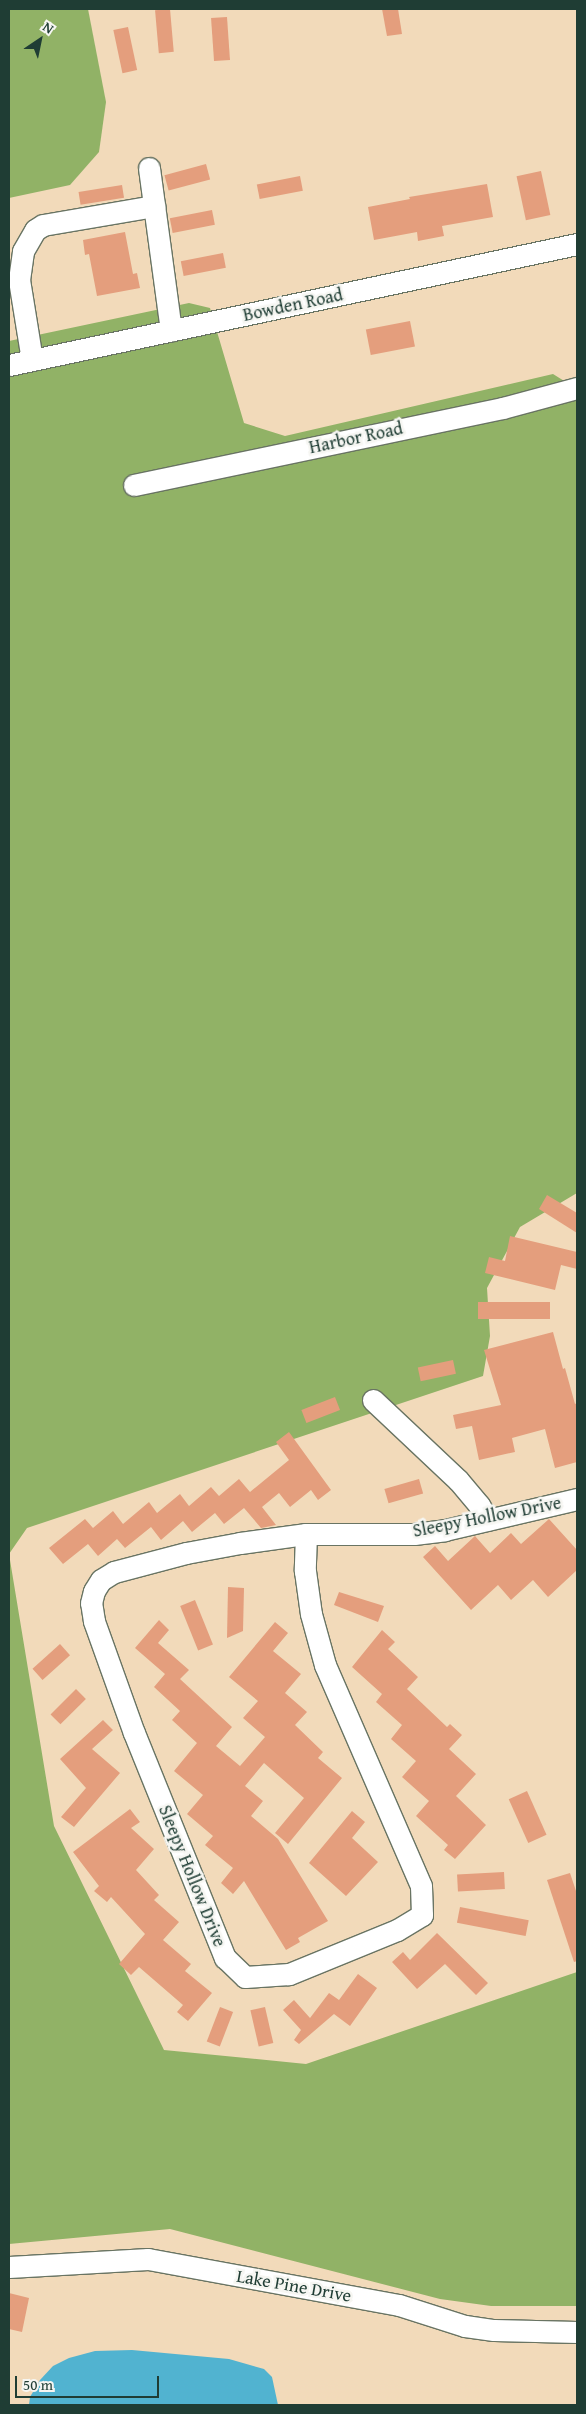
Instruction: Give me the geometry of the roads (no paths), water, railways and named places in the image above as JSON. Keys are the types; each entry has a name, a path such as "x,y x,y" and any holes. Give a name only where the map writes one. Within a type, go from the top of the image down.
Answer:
{"street":[{"path":"149,168 172,331"},
{"path":"32,360 18,280 23,251 35,230 43,225 154,206"},
{"name":"Bowden Road","path":"9,364 577,244"},
{"name":"Harbor Road","path":"134,485 502,408 577,388"},
{"path":"373,1400 458,1480 479,1504 488,1520"},
{"name":"Sleepy Hollow Drive","path":"306,1534 305,1571 311,1614 325,1665 420,1886 422,1914 397,1930 289,1974 245,1977 225,1958 134,1733 94,1621 91,1603 94,1591 101,1580 114,1572 186,1553 306,1534 414,1534 488,1520 577,1499"},
{"name":"Lake Pine Drive","path":"9,2267 148,2259 399,2305 465,2326 494,2330 577,2332"}],"water":[{"path":"132,2350 229,2359 264,2369 272,2377 278,2405 29,2405 30,2397 40,2380 53,2366 69,2358 95,2351"}]}
